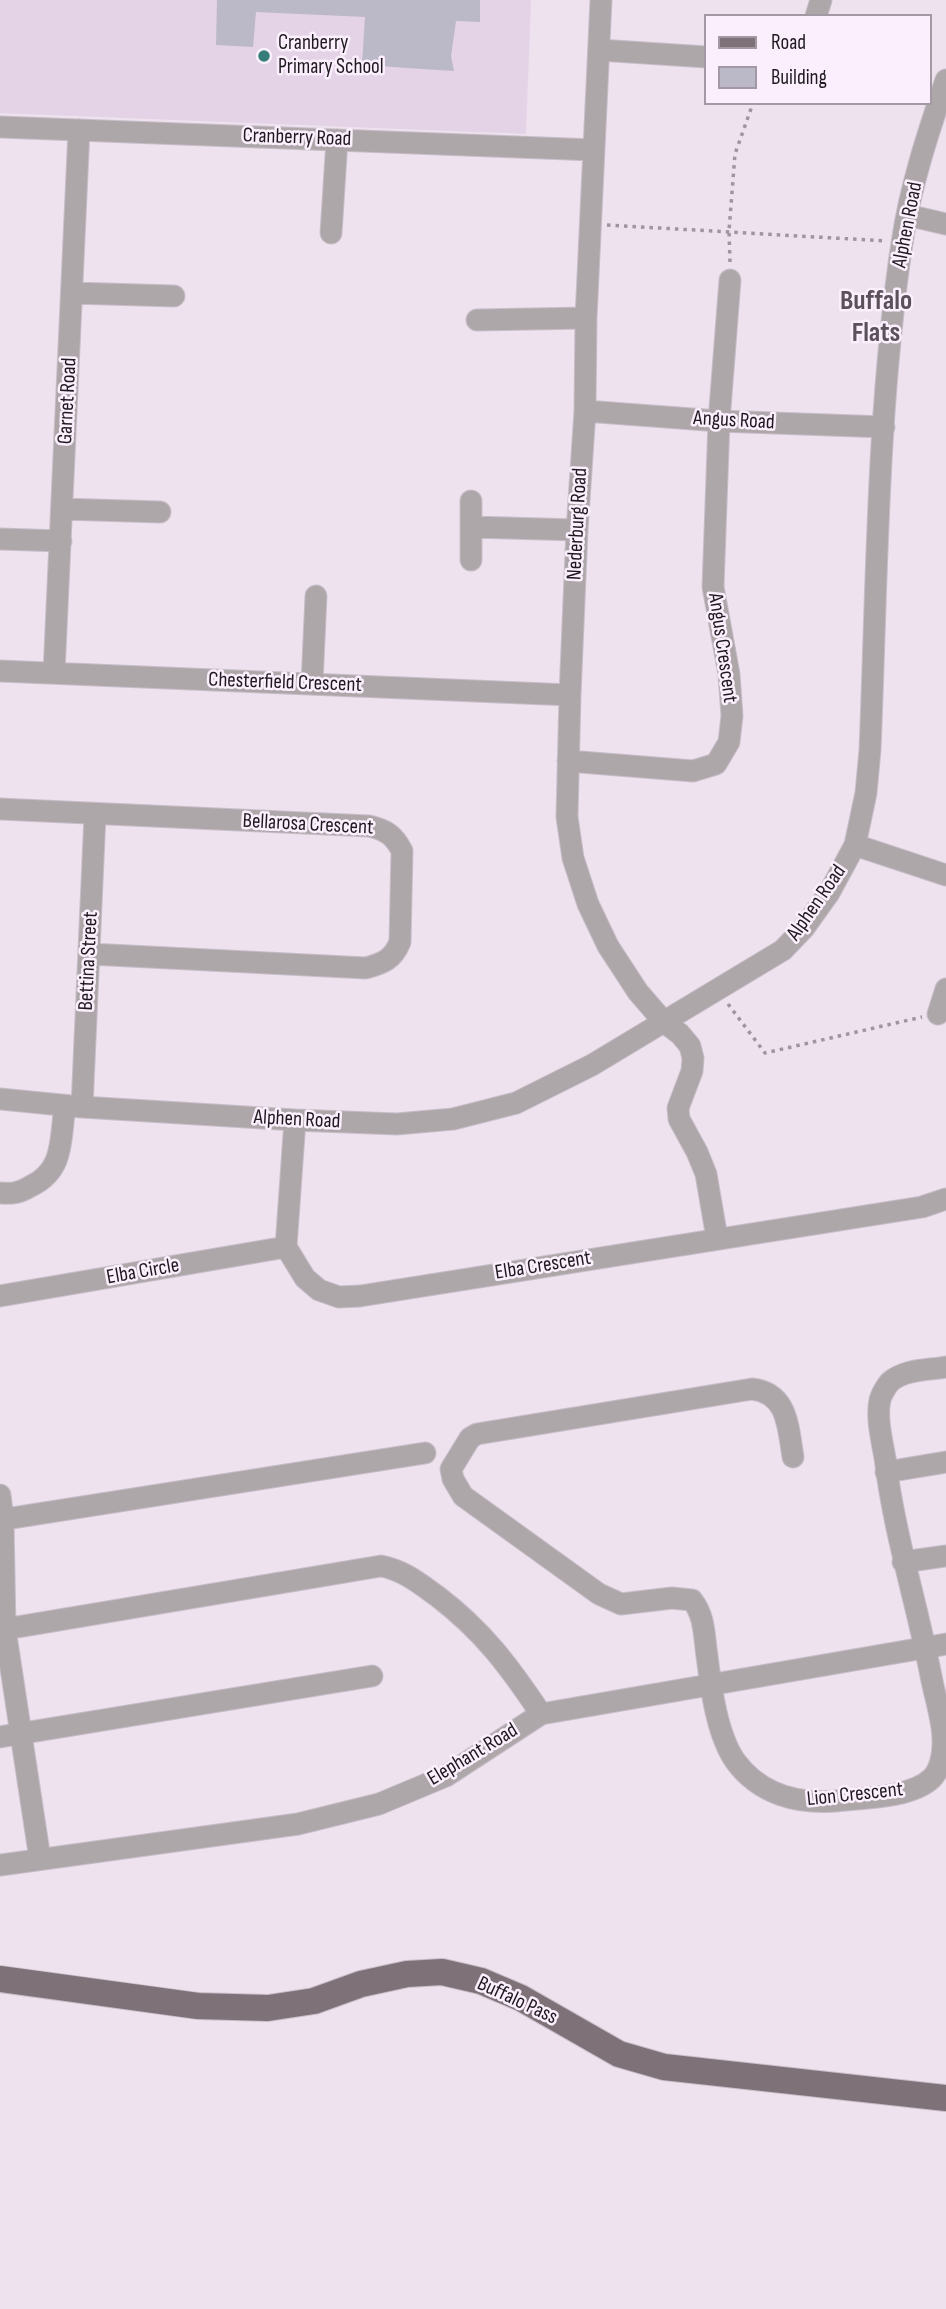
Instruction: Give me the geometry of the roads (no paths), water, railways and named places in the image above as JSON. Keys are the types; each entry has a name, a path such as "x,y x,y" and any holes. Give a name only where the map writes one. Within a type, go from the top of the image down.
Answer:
{"main road":[{"name":"Buffalo Pass","path":"0,1979 198,2007 268,2008 314,2001 361,1984 407,1974 442,1972 481,1982 521,1998 619,2054 664,2067 946,2098"}],"street":[{"name":"Nederburg Road","path":"601,0 586,318 585,411 570,695 569,830 573,858 588,904 608,946 631,981 664,1022 690,1046 692,1071 678,1108 678,1119 706,1174 718,1238"},
{"path":"599,50 704,57"},
{"name":"Alphen Road","path":"0,1099 295,1120 397,1124 453,1119 516,1103 592,1065 783,950 804,928 829,893 855,845 866,793 884,427 902,242 927,135 946,80"},
{"name":"Cranberry Road","path":"0,127 594,150"},
{"name":"Garnet Road","path":"54,673 79,130"},
{"path":"331,233 337,139"},
{"path":"907,215 946,224"},
{"name":"Angus Crescent","path":"568,761 693,771 716,764 729,742 732,716 729,674 713,587 719,421 730,280"},
{"path":"73,293 174,296"},
{"path":"477,320 586,318"},
{"name":"Angus Road","path":"585,411 719,421 884,427"},
{"path":"471,501 471,560"},
{"path":"62,509 160,512"},
{"path":"471,527 577,530"},
{"path":"0,539 61,541"},
{"path":"312,683 316,596"},
{"name":"Chesterfield Crescent","path":"0,671 570,695"},
{"name":"Bellarosa Crescent","path":"0,810 369,826 386,830 396,838 402,850 400,942 395,955 383,964 366,968 90,954"},
{"name":"Bettina Street","path":"0,1193 16,1194 51,1173 58,1159 73,1106 90,954 95,815"},
{"path":"855,845 946,876"},
{"path":"938,1014 946,989"},
{"path":"286,1248 295,1120"},
{"name":"Elba Crescent","path":"286,1248 305,1278 319,1290 339,1297 922,1207 946,1199"},
{"name":"Elba Circle","path":"0,1296 286,1248"},
{"name":"Lion Crescent","path":"793,1457 783,1407 771,1394 752,1389 477,1434 470,1438 451,1469 453,1479 463,1496 599,1594 621,1604 672,1598 692,1600 701,1615 711,1684 724,1741 736,1763 754,1780 774,1793 797,1801 824,1802 913,1789 933,1778 942,1760 944,1742 936,1646 903,1562 886,1472 880,1400 889,1382 905,1373 946,1367"},
{"path":"2,1520 425,1453"},
{"path":"886,1472 946,1462"},
{"path":"0,1495 2,1630 10,1735 40,1859"},
{"path":"903,1562 946,1556"},
{"path":"2,1630 381,1566 412,1578 466,1618 508,1664 541,1714"},
{"name":"Elephant Road","path":"0,1865 298,1824 379,1804 446,1776 541,1714 936,1646"},
{"path":"10,1735 372,1676"}],"place":[{"name":"Cranberry Primary School","path":"264,56"}],"district":[{"name":"Buffalo Flats","path":"876,318"}]}
